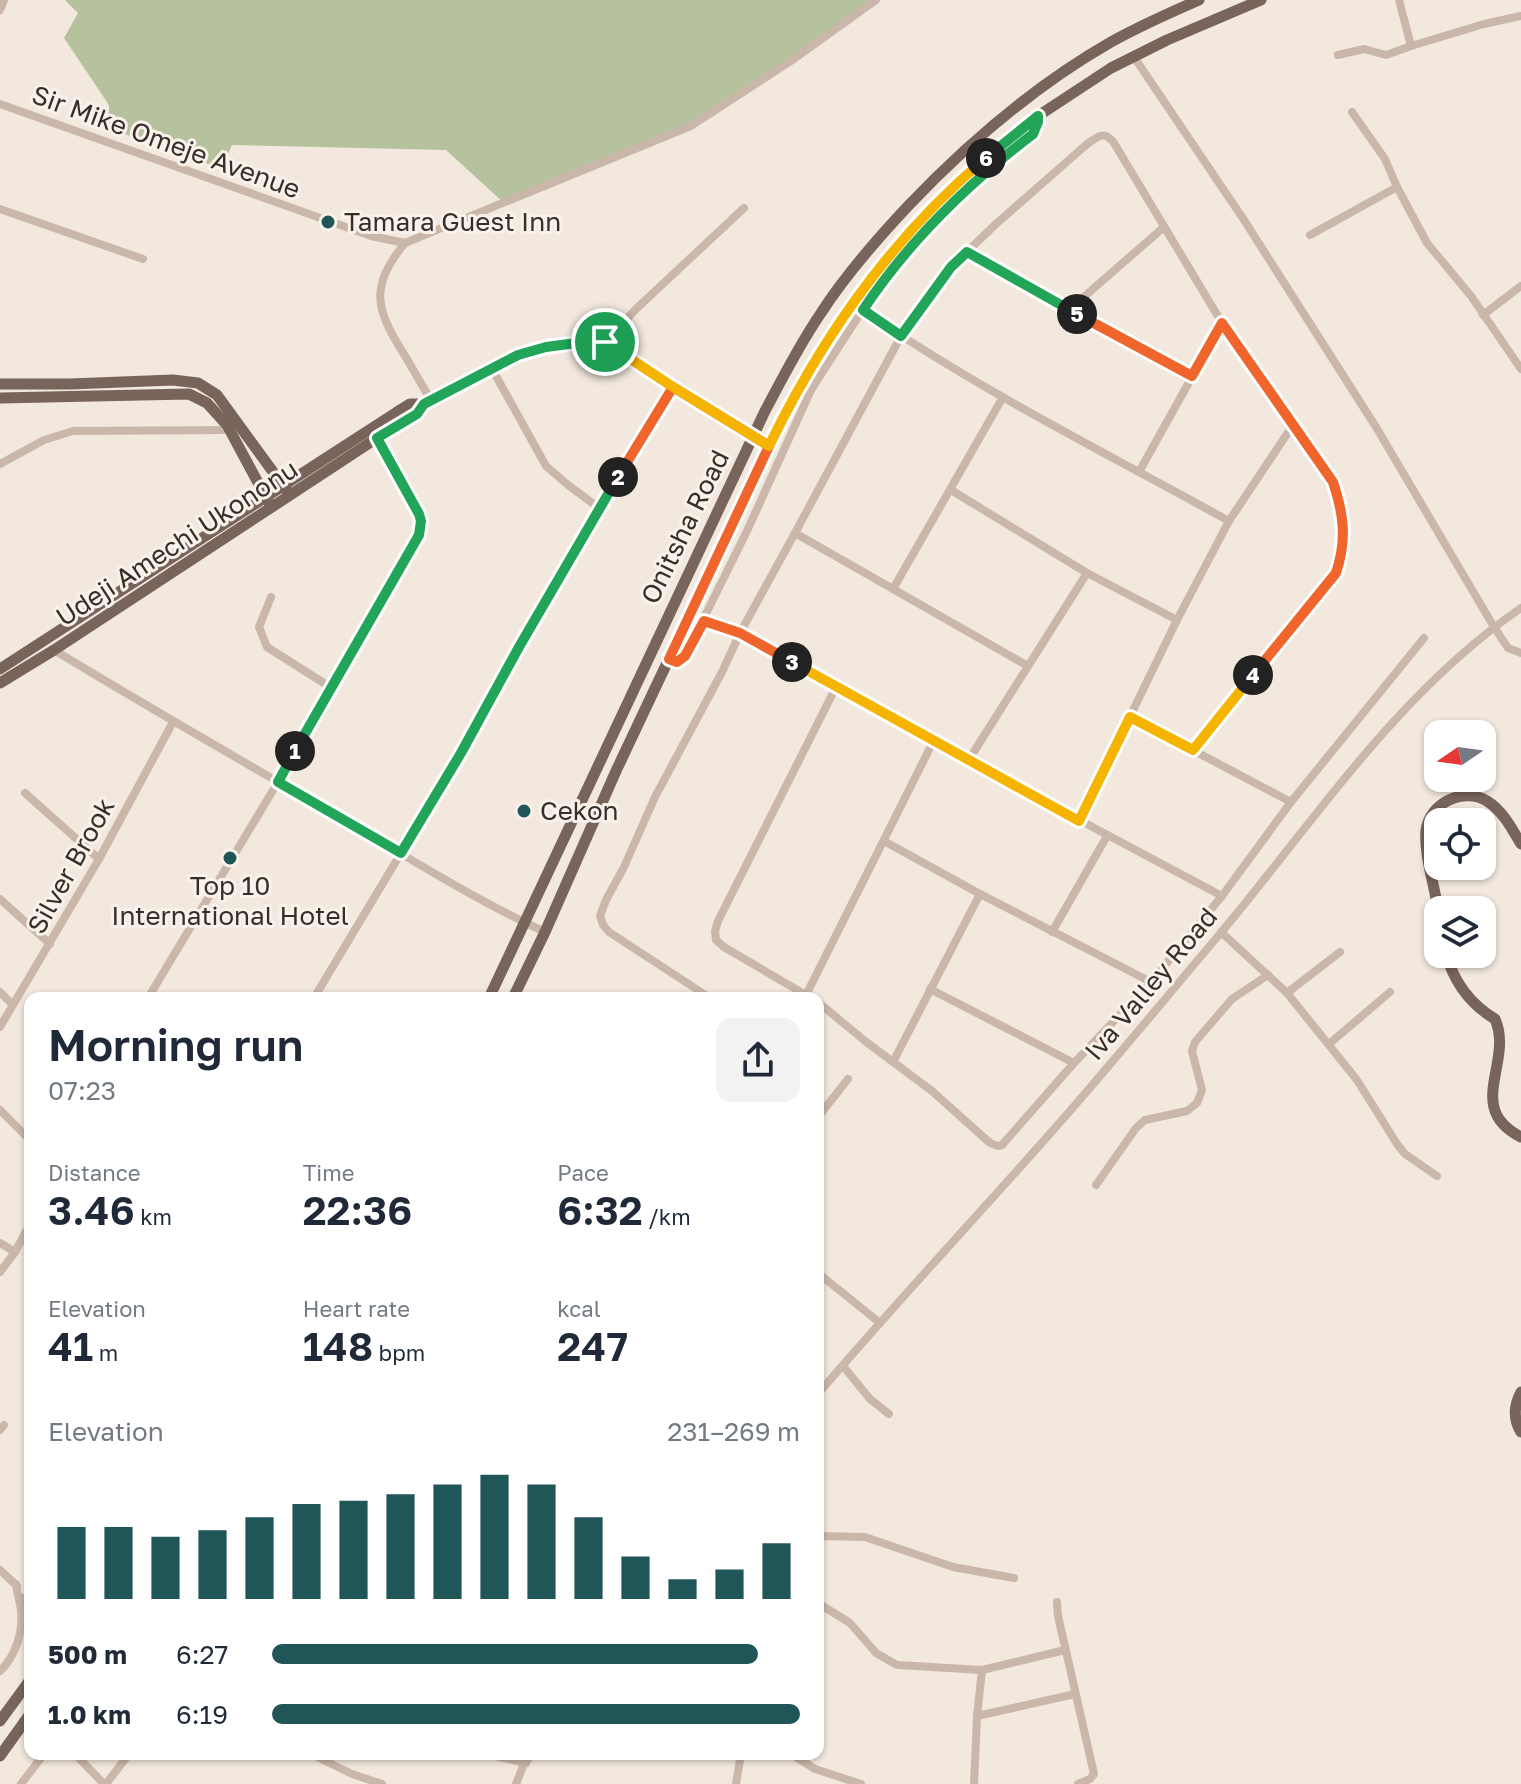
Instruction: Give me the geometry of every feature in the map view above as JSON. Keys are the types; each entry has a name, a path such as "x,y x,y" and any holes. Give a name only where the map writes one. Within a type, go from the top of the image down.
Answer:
{"main road":[{"name":"Onitsha Road","path":"492,992 764,413 808,332 831,299 883,233 977,138 1084,59 1121,37 1199,0"},
{"name":"Onitsha Road","path":"516,992 784,415 844,314 915,226 951,190 1038,116 1080,87 1134,57 1181,33 1261,0"},
{"path":"0,384 173,380 198,383 217,395 287,490 410,404 428,402 518,355 546,347 605,342 769,446"},
{"path":"0,398 189,394 207,403 230,430 269,502"},
{"name":"Udeji Amechi Ukononu","path":"0,683 54,650 287,490 417,414 428,402"},
{"name":"Udeji Amechi Ukononu","path":"0,669 269,502"},
{"path":"1435,896 1426,830 1434,810 1443,802 1471,796 1488,801 1507,820 1521,844"},
{"path":"1452,968 1470,1000 1497,1023 1498,1062 1492,1102 1502,1124 1521,1137"},
{"path":"1521,1392 1515,1415 1521,1432"},
{"path":"0,1721 24,1688"},
{"path":"0,1756 24,1722"}],"street":[{"path":"0,10 4,0"},
{"path":"428,402 388,329 381,310 380,294 388,268 405,243 691,126 791,61 876,0"},
{"path":"1399,0 1411,46"},
{"path":"1338,55 1364,49 1386,55 1484,24 1521,16"},
{"path":"1134,57 1244,220 1376,427 1494,627 1508,648 1521,653"},
{"name":"Sir Mike Omeje Avenue","path":"0,104 371,236 405,243"},
{"path":"1352,112 1385,159 1427,243 1471,296 1521,369"},
{"path":"669,659 677,662 685,656 811,390 874,293 951,204 1033,134 1038,116"},
{"path":"701,992 609,932 600,916 606,900 655,797 740,633 901,336 951,267 1086,145 1104,135 1114,143 1222,323 1333,482 1341,507 1344,539 1336,573 1193,750"},
{"path":"1310,235 1397,187"},
{"path":"605,342 744,208"},
{"path":"0,209 143,259"},
{"path":"1070,309 1164,227"},
{"path":"967,252 1192,376"},
{"path":"1483,315 1521,286"},
{"path":"863,310 1003,397 1229,521"},
{"path":"1139,472 1222,323"},
{"path":"491,367 546,466 599,508"},
{"path":"318,992 461,753 599,508 673,387"},
{"path":"893,589 1003,397"},
{"path":"1079,821 1229,521 1293,425"},
{"path":"0,464 44,440 73,431 230,430"},
{"path":"152,992 278,782 419,535 419,514 377,438"},
{"path":"951,490 1087,573 1177,620"},
{"path":"795,533 1028,666"},
{"path":"968,761 1087,573"},
{"path":"271,597 259,627 267,647 330,687"},
{"name":"Iva Valley Road","path":"824,1387 1049,1134 1221,932 1365,754 1443,672 1494,627 1521,608"},
{"path":"704,621 740,633 933,742 1222,896"},
{"path":"824,1007 932,1091 990,1143 1002,1145 1151,982 1424,638"},
{"path":"54,650 401,853 545,932"},
{"path":"801,992 724,947 716,940 715,931 836,687"},
{"path":"1130,717 1291,802"},
{"name":"Silver Brook","path":"0,1027 99,859 173,722"},
{"path":"810,992 933,742"},
{"path":"25,793 99,859"},
{"path":"1052,932 1107,836"},
{"path":"884,841 1151,982"},
{"path":"893,1062 980,894"},
{"path":"0,899 50,944"},
{"path":"1221,932 1287,993 1357,1080 1405,1154 1437,1176"},
{"path":"1287,993 1340,952"},
{"path":"1096,1185 1145,1120 1187,1111 1197,1103 1202,1090 1192,1051 1195,1042 1232,999 1268,975"},
{"path":"930,989 1074,1063"},
{"path":"0,992 12,1004"},
{"path":"1329,1044 1390,992"},
{"path":"824,1109 848,1079"},
{"path":"0,1110 24,1134"},
{"path":"0,1272 24,1235"},
{"path":"0,1243 15,1252"},
{"path":"824,1278 880,1323"},
{"path":"843,1366 870,1399 889,1414"},
{"path":"824,1536 865,1537 953,1567 1014,1578"},
{"path":"0,1570 16,1584 24,1603"},
{"path":"0,1671 11,1658 21,1624 16,1584"},
{"path":"1057,1602 1094,1774 1078,1784"},
{"path":"824,1607 850,1623 876,1653 893,1664 982,1670 1065,1650"},
{"path":"974,1784 982,1670"},
{"path":"977,1716 1075,1694"},
{"path":"21,1784 39,1760"},
{"path":"81,1760 105,1784 124,1760"},
{"path":"323,1760 382,1784"},
{"path":"513,1760 526,1763"},
{"path":"516,1784 528,1760"},
{"path":"736,1784 740,1760"},
{"path":"801,1760 839,1781 861,1784"}],"green space":[{"path":"65,0 876,0 691,126 504,203 446,150 232,145 222,169 108,128 109,105 64,38 78,13"}],"place":[{"name":"Tamara Guest Inn","path":"328,222"},
{"name":"Cekon","path":"524,811"},
{"name":"Top 10 International Hotel","path":"230,858"}],"route":[{"path":"605,342 546,347 518,355 424,404 417,414 377,438 419,514 419,535 278,782 401,853 599,508 673,387 769,446 669,659 677,662 685,656 704,621 740,633 1079,821 1130,717 1193,750 1336,573 1344,539 1341,507 1333,482 1222,323 1192,376 967,252 951,267 901,336 863,310 914,244 951,204 1033,134 1038,116 980,163 915,226 844,314 769,446 605,342"}]}
